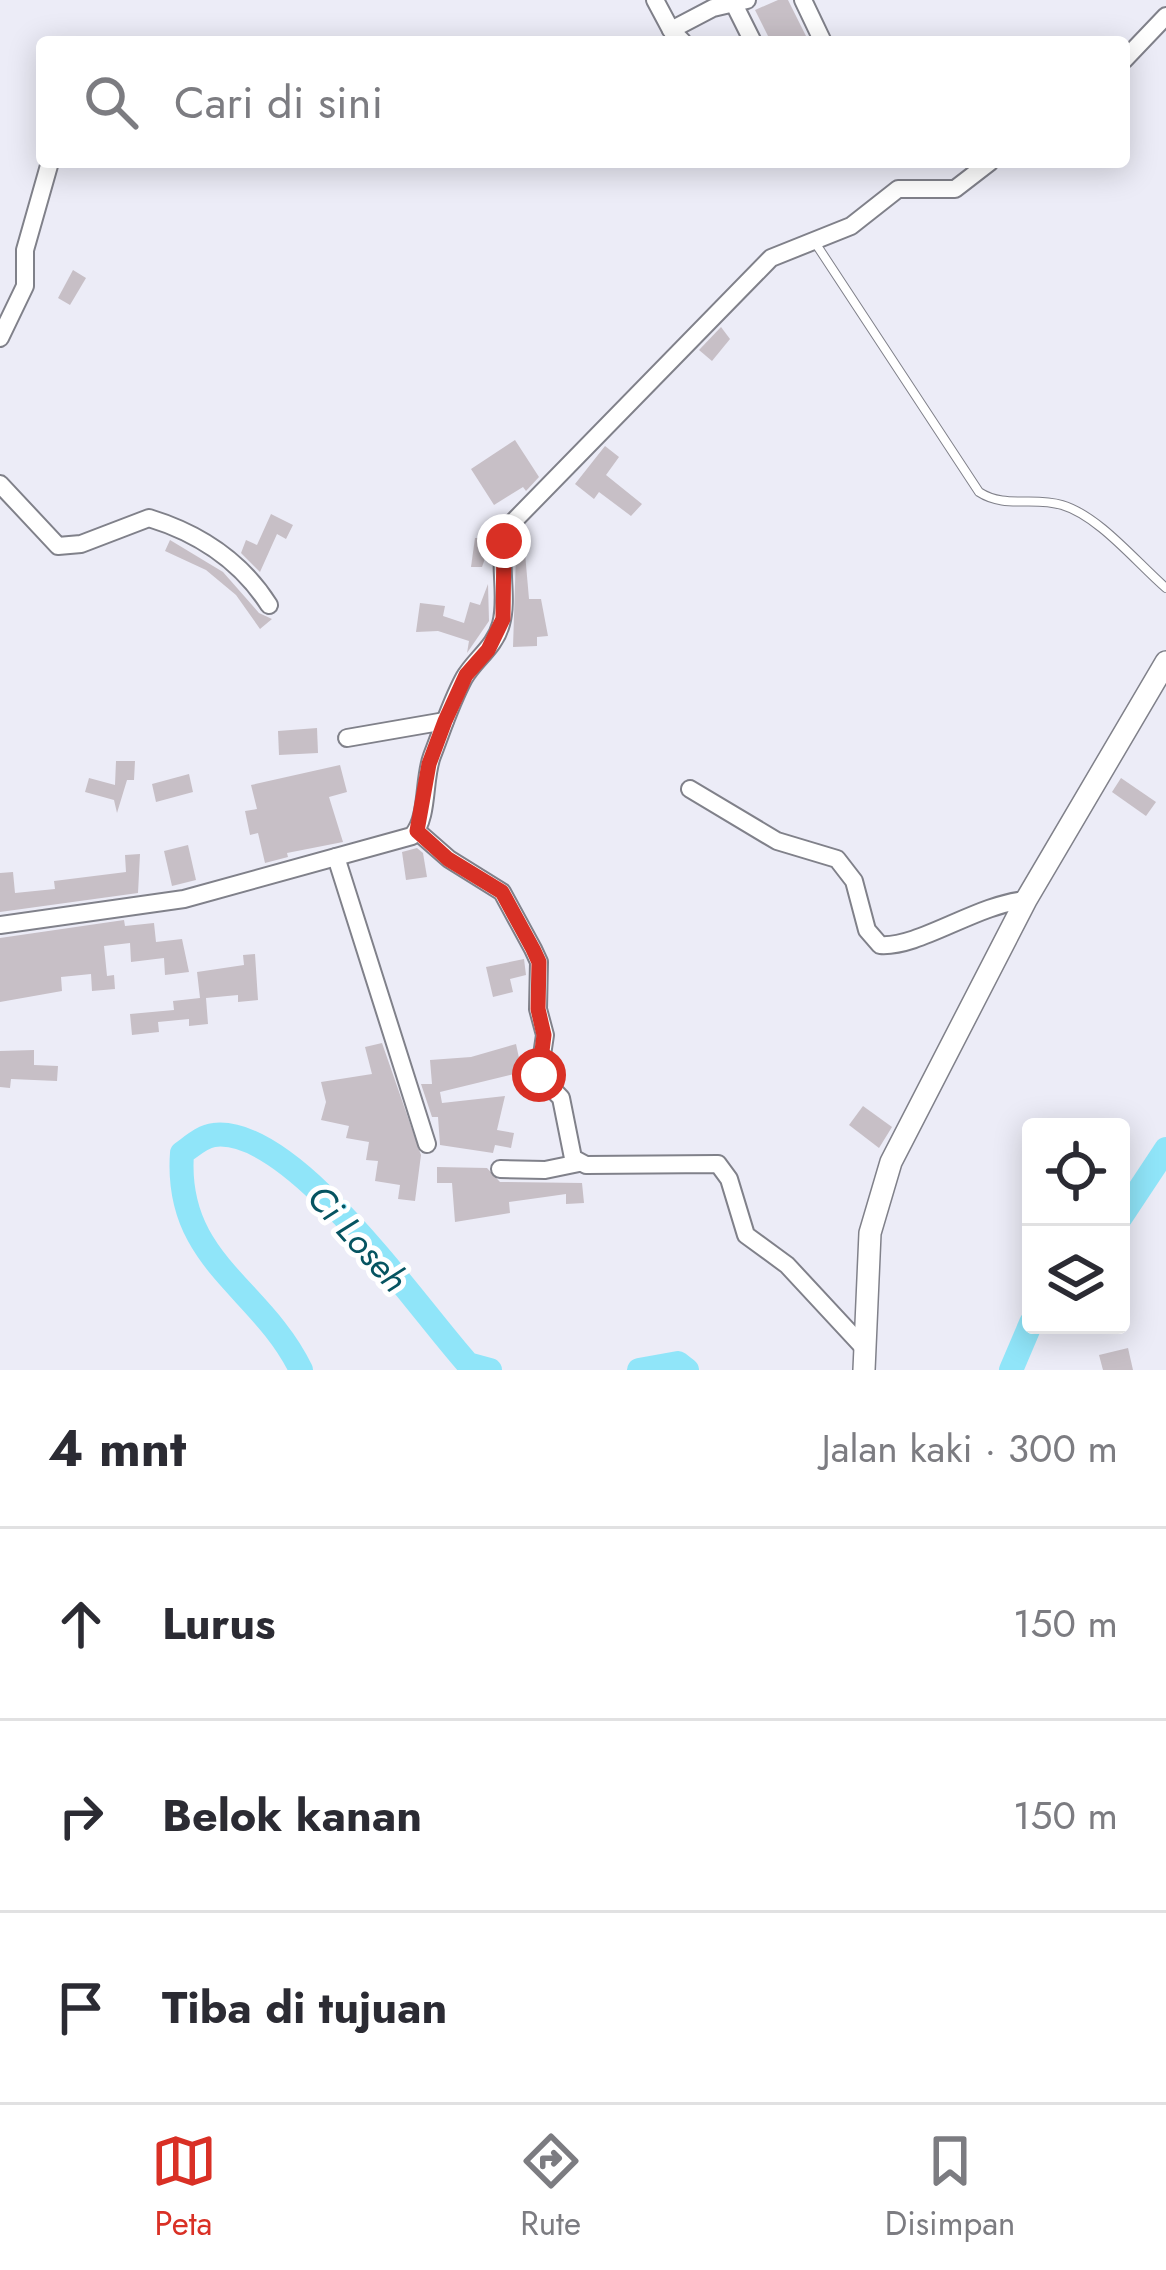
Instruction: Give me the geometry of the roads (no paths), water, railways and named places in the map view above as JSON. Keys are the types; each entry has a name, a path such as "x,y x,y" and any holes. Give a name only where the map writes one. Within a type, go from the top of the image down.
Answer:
{"street":[{"path":"655,0 677,36 713,8 741,3 751,36"},
{"path":"803,0 820,36"},
{"path":"1130,54 1166,16"},
{"path":"0,338 25,286 26,250 48,168"},
{"path":"417,831 429,764 445,721 466,675 488,650 503,619 504,541 512,523 771,258 851,226 898,189 955,189 982,168"},
{"path":"0,484 58,546 81,544 149,518 182,530 245,572 268,605"},
{"path":"864,1360 870,1233 878,1198 945,1052 1026,900 1166,662"},
{"path":"347,738 445,721"},
{"path":"690,790 777,841 837,859 854,881 867,930 880,945 903,942 990,905 1026,900"},
{"path":"0,925 184,899 417,831"},
{"path":"417,831 448,859 502,892 533,949 539,962 538,1009 544,1035 539,1075 561,1098 568,1142 579,1163"},
{"path":"336,857 428,1144"},
{"path":"500,1168 545,1170 579,1163 718,1165 729,1179 746,1235 787,1265 864,1360"}],"lane":[{"path":"814,240 979,492 991,500 1056,502 1076,510 1166,588"}],"waterway":[{"name":"Ci Loseh","path":"301,1370 284,1341 223,1271 192,1221 183,1190 182,1153 206,1137 246,1140 280,1159 352,1225 468,1364 490,1370"},
{"name":"Ci Loseh","path":"1130,1203 1166,1149"},
{"name":"Ci Loseh","path":"1011,1370 1026,1334"},
{"name":"Ci Loseh","path":"639,1370 678,1363 687,1370"}]}
